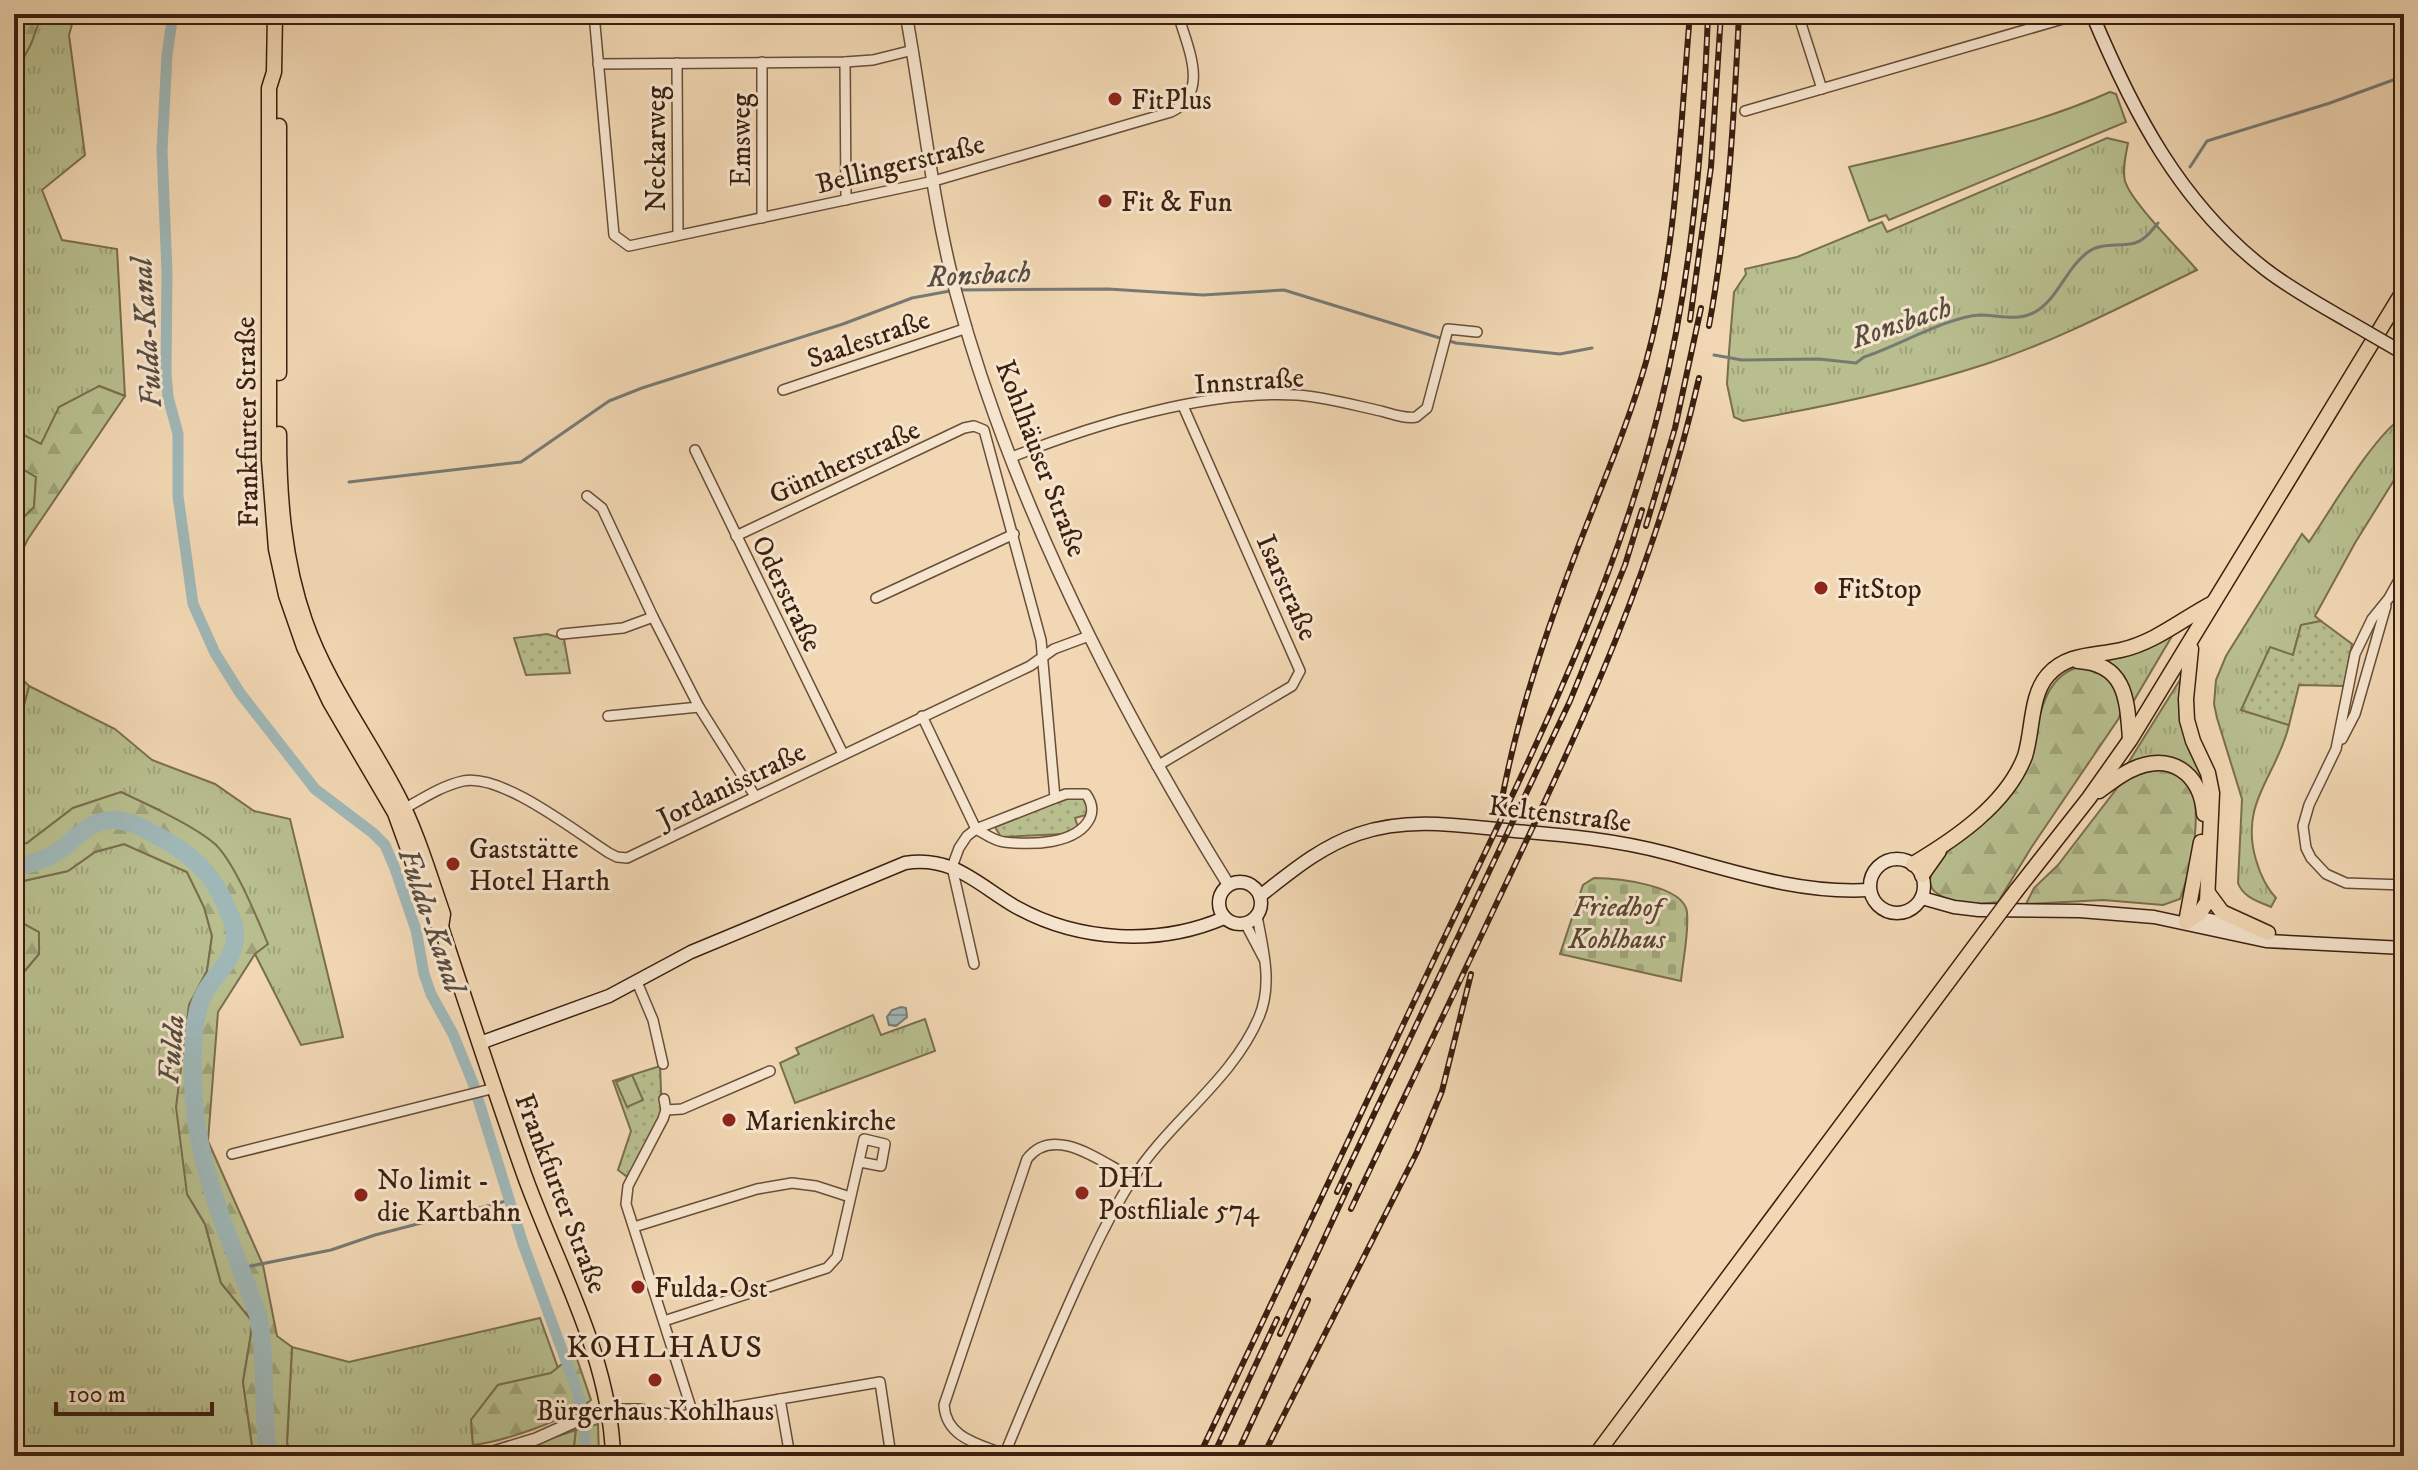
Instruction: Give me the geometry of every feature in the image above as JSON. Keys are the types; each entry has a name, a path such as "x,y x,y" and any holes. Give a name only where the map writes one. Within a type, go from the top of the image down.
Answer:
{"main road":[{"name":"Frankfurter Straße","path":"275,14 274,72 269,88 269,460 276,549 286,595 313,669 400,811 433,918 441,927 480,1043 488,1090 588,1336 601,1411 613,1456"},
{"path":"2092,14 2157,149 2211,221 2267,271 2401,352"},
{"path":"1595,1456 2130,740 2404,290"},
{"path":"1917,870 1989,808 2012,780 2024,757 2041,684 2052,671 2081,656 2135,647 2213,603"},
{"path":"2186,922 2204,909 2208,893 2212,793 2208,773 2190,731 2186,710 2188,663 2194,637"},
{"path":"2063,663 2091,662 2110,671 2117,679 2126,699 2130,740"},
{"path":"2089,798 2131,770 2151,763 2174,766 2192,778 2202,796 2204,812 2186,922"},
{"name":"Keltenstraße","path":"1260,896 1323,849 1341,841 1392,826 1425,823 1598,839 1655,850 1804,888 1840,892 1869,890"},
{"path":"1901,859 1917,870 1924,890 1922,898 1910,911 1893,913 1877,906 1869,890 1872,874 1883,862 1901,859"},
{"path":"480,1043 593,1003 691,952 884,870 919,861 952,867 1031,914 1089,931 1119,936 1161,936 1187,932 1224,918"},
{"path":"1237,881 1255,888 1260,896 1257,916 1245,923 1234,923 1224,918 1218,903 1221,892 1228,884 1237,881"},
{"path":"2208,893 2222,912 2268,933"},
{"path":"1922,898 1979,910 2094,912 2186,922 2206,919 2298,942"},
{"path":"2186,922 2204,929 2266,941 2404,948"}],"street":[{"path":"594,14 598,64 845,62 873,60 913,50"},
{"name":"Kohlhäuser Straße","path":"906,14 955,290 1012,457 1089,636 1157,766 1228,884"},
{"name":"Bellingerstraße","path":"598,64 614,235 629,246 934,181 1171,112 1182,106 1190,96 1194,74 1178,14"},
{"path":"1798,14 1822,89"},
{"path":"1745,111 2080,14"},
{"name":"Emsweg","path":"762,62 762,218"},
{"path":"845,62 846,200"},
{"name":"Neckarweg","path":"677,63 678,235"},
{"name":"Saalestraße","path":"783,390 967,328"},
{"name":"Innstraße","path":"1012,457 1132,417 1251,396 1322,398 1416,417 1427,408 1448,329 1477,332"},
{"name":"Isarstraße","path":"1157,766 1292,686 1300,671 1183,406"},
{"name":"Güntherstraße","path":"736,536 971,426 984,430 990,444 1014,534"},
{"name":"Oderstraße","path":"695,450 843,754"},
{"path":"587,496 602,508 699,707 755,796"},
{"path":"876,598 1014,534 1041,640 1055,798"},
{"path":"2336,749 2355,654 2372,619 2389,598 2404,571"},
{"path":"2389,598 2355,714 2305,815 2304,837 2311,858 2326,874 2346,883 2404,885"},
{"path":"562,634 623,628 653,617"},
{"name":"Jordanisstraße","path":"400,811 439,789 466,780 482,782 507,789 609,853 627,858 1054,649 1089,636"},
{"path":"608,716 699,707"},
{"path":"922,716 976,829 1005,842 1066,839 1086,824 1092,812 1091,802 1082,793 1055,798 976,829 967,836 952,867 974,964"},
{"path":"1133,1178 1068,1145 1055,1143 1034,1149 1027,1159 944,1399 946,1420 965,1439 1004,1455 1091,1254 1133,1178 1248,1038 1264,1001 1265,949 1257,916"},
{"path":"1245,923 1264,959"},
{"path":"637,982 653,1020 663,1064"},
{"path":"666,1110 682,1109 770,1071"},
{"name":"Frankfurter Straße","path":"232,1154 488,1090"},
{"path":"664,1099 666,1110 628,1186 626,1204 693,1414"},
{"path":"664,1321 827,1268 837,1257 860,1162"},
{"path":"634,1227 757,1189 792,1183 816,1186 850,1197"},
{"path":"480,1456 536,1439 601,1411 639,1409 681,1416 880,1382 891,1456"},
{"path":"780,1399 790,1456"}],"green space":[{"path":"14,14 42,14 14,76"},
{"path":"42,14 75,14 69,35 85,155 42,190 62,240 117,249 125,396 99,386 41,445 14,430 14,76"},
{"path":"2110,92 2116,94 2126,122 1889,220 1886,215 1869,221 1849,167 2014,126"},
{"path":"2107,138 2128,143 2124,171 2129,190 2197,270 2067,332 1986,364 1835,404 1743,421 1734,417 1727,384 1729,352 1734,292 1746,274 1745,269 1797,257 1882,222 1887,232"},
{"path":"99,386 125,396 28,539 14,567 14,527 34,507 36,477 14,464 14,430 41,444 59,407"},
{"path":"2404,416 2404,464 2315,616 2321,621 2301,625 2293,655 2241,710 2289,725 2252,822 2252,840 2258,865 2266,885 2276,898 2271,907 2247,895 2238,883 2242,799 2217,718 2214,704 2216,680 2226,656 2302,534 2309,542 2366,456"},
{"path":"14,464 36,477 34,507 14,527"},
{"path":"2321,621 2352,644 2344,686 2299,685 2289,725 2241,710 2270,647 2293,655 2301,625"},
{"path":"2175,631 2133,702 2124,678 2108,665 2090,657"},
{"path":"547,634 564,639 570,673 526,675 514,638"},
{"path":"2079,667 2091,667 2109,675 2122,706 2119,718 1998,902 1967,903 1938,894 1931,885 1932,874 1939,861 2010,796 2028,762 2046,698 2064,674"},
{"path":"14,671 29,686 20,720 14,722"},
{"path":"2183,675 2198,763 2207,788 2198,776 2180,763 2161,761 2125,768"},
{"path":"29,686 115,729 152,760 215,784 254,811 290,819 343,1037 301,1045 255,954 216,845 159,810 121,792 73,808 27,843 14,846 14,722 20,720"},
{"path":"2156,770 2175,772 2194,789 2194,845 2180,899 2163,905 2103,900 2026,904 2034,888 2058,865 2121,783 2131,776"},
{"path":"121,792 183,823 215,844 238,877 268,944 255,954 218,1012 208,1141 263,1265 277,1336 292,1347 289,1456 254,1456 243,1382 253,1322 221,1283 205,1224 187,1194 176,1107 189,1005 207,971 212,936 204,907 187,872 124,844 95,852 68,871 14,883 14,846 27,843 73,808"},
{"path":"1071,797 1083,797 1088,809 1086,815 1075,818 1078,827 1063,834 1001,837 995,827"},
{"path":"124,844 187,872 204,907 212,936 207,971 189,1005 187,1194 205,1224 221,1283 253,1322 243,1382 254,1456 18,1456 14,1422 14,979 39,954 38,932 17,921 14,883 68,871 95,852"},
{"name":"Friedhof Kohlhaus","path":"1594,878 1648,885 1674,895 1683,903 1687,912 1687,929 1681,981 1560,954 1583,885"},
{"path":"14,890 17,920 39,932 39,954 14,979"},
{"path":"873,1015 881,1035 925,1019 935,1051 795,1103 780,1063 799,1054 796,1048"},
{"path":"660,1066 662,1114 636,1170 626,1176 618,1170 631,1131 613,1081"},
{"path":"632,1075 643,1100 627,1107 616,1082"},
{"path":"540,1318 558,1368 551,1373 498,1385 471,1420 473,1445 455,1456 289,1456 292,1347 349,1362"},
{"path":"575,1353 591,1400 567,1415 535,1428 473,1445 471,1420 498,1385 551,1373"},
{"path":"598,1424 599,1456 573,1456 576,1430"},
{"path":"576,1430 573,1456 498,1456"}],"water":[{"path":"906,1008 907,1017 896,1026 889,1025 887,1017 892,1010"}],"waterway":[{"name":"Fulda","path":"14,25 21,14"},
{"name":"Fulda-Kanal","path":"173,14 167,55 162,150 167,272 166,372 168,397 178,434 178,496 193,604 215,653 240,693 315,789 385,845 416,930 431,994 453,1034 473,1083 523,1244 576,1388 583,1412 586,1456"},
{"name":"Ronsbach","path":"2190,167 2207,141 2330,103 2404,76"},
{"name":"Ronsbach","path":"1714,355 1742,360 1819,359 1856,363 1938,326 1967,317 2028,315 2050,299 2088,252 2099,247 2139,242 2158,223"},
{"name":"Ronsbach","path":"958,290 1108,289 1203,295 1284,290 1456,343 1560,354 1592,348"},
{"name":"Ronsbach","path":"349,482 521,462 609,401 843,324 912,298 950,291"},
{"name":"Fulda","path":"14,867 49,856 97,823 106,820 126,822 168,842 198,864 220,893 231,916 234,945 198,1009 194,1034 194,1100 210,1183 258,1315 263,1350 268,1456"},
{"path":"241,1268 331,1250 375,1235 510,1200"}],"railway":[{"path":"1501,804 1514,743 1540,654 1646,362 1665,277 1671,233 1690,14"},
{"path":"1199,1456 1533,751 1617,547 1660,406 1680,309 1699,162 1708,14"},
{"path":"1690,320 1711,167 1721,14"},
{"path":"1709,326 1726,210 1739,14"},
{"path":"1646,526 1675,428 1701,308"},
{"path":"1351,1209 1532,828 1616,640 1662,512 1699,378"},
{"path":"1337,1192 1570,701 1625,565 1642,510"},
{"path":"1263,1456 1417,1152 1442,1091 1471,974"},
{"path":"1280,1334 1349,1185"},
{"path":"1236,1456 1308,1300"},
{"path":"1213,1456 1277,1319"}],"place":[{"name":"FitPlus","path":"1115,99"},
{"name":"Fit & Fun","path":"1105,201"},
{"name":"FitStop","path":"1821,588"},
{"name":"Gaststätte Hotel Harth","path":"453,864"},
{"name":"Marienkirche","path":"729,1120"},
{"name":"DHL Postfiliale 574","path":"1082,1193"},
{"name":"No limit - die Kartbahn","path":"361,1195"},
{"name":"Fulda-Ost","path":"638,1287"},
{"name":"Bürgerhaus Kohlhaus","path":"655,1380"}],"district":[{"name":"KOHLHAUS","path":"665,1346"}]}
